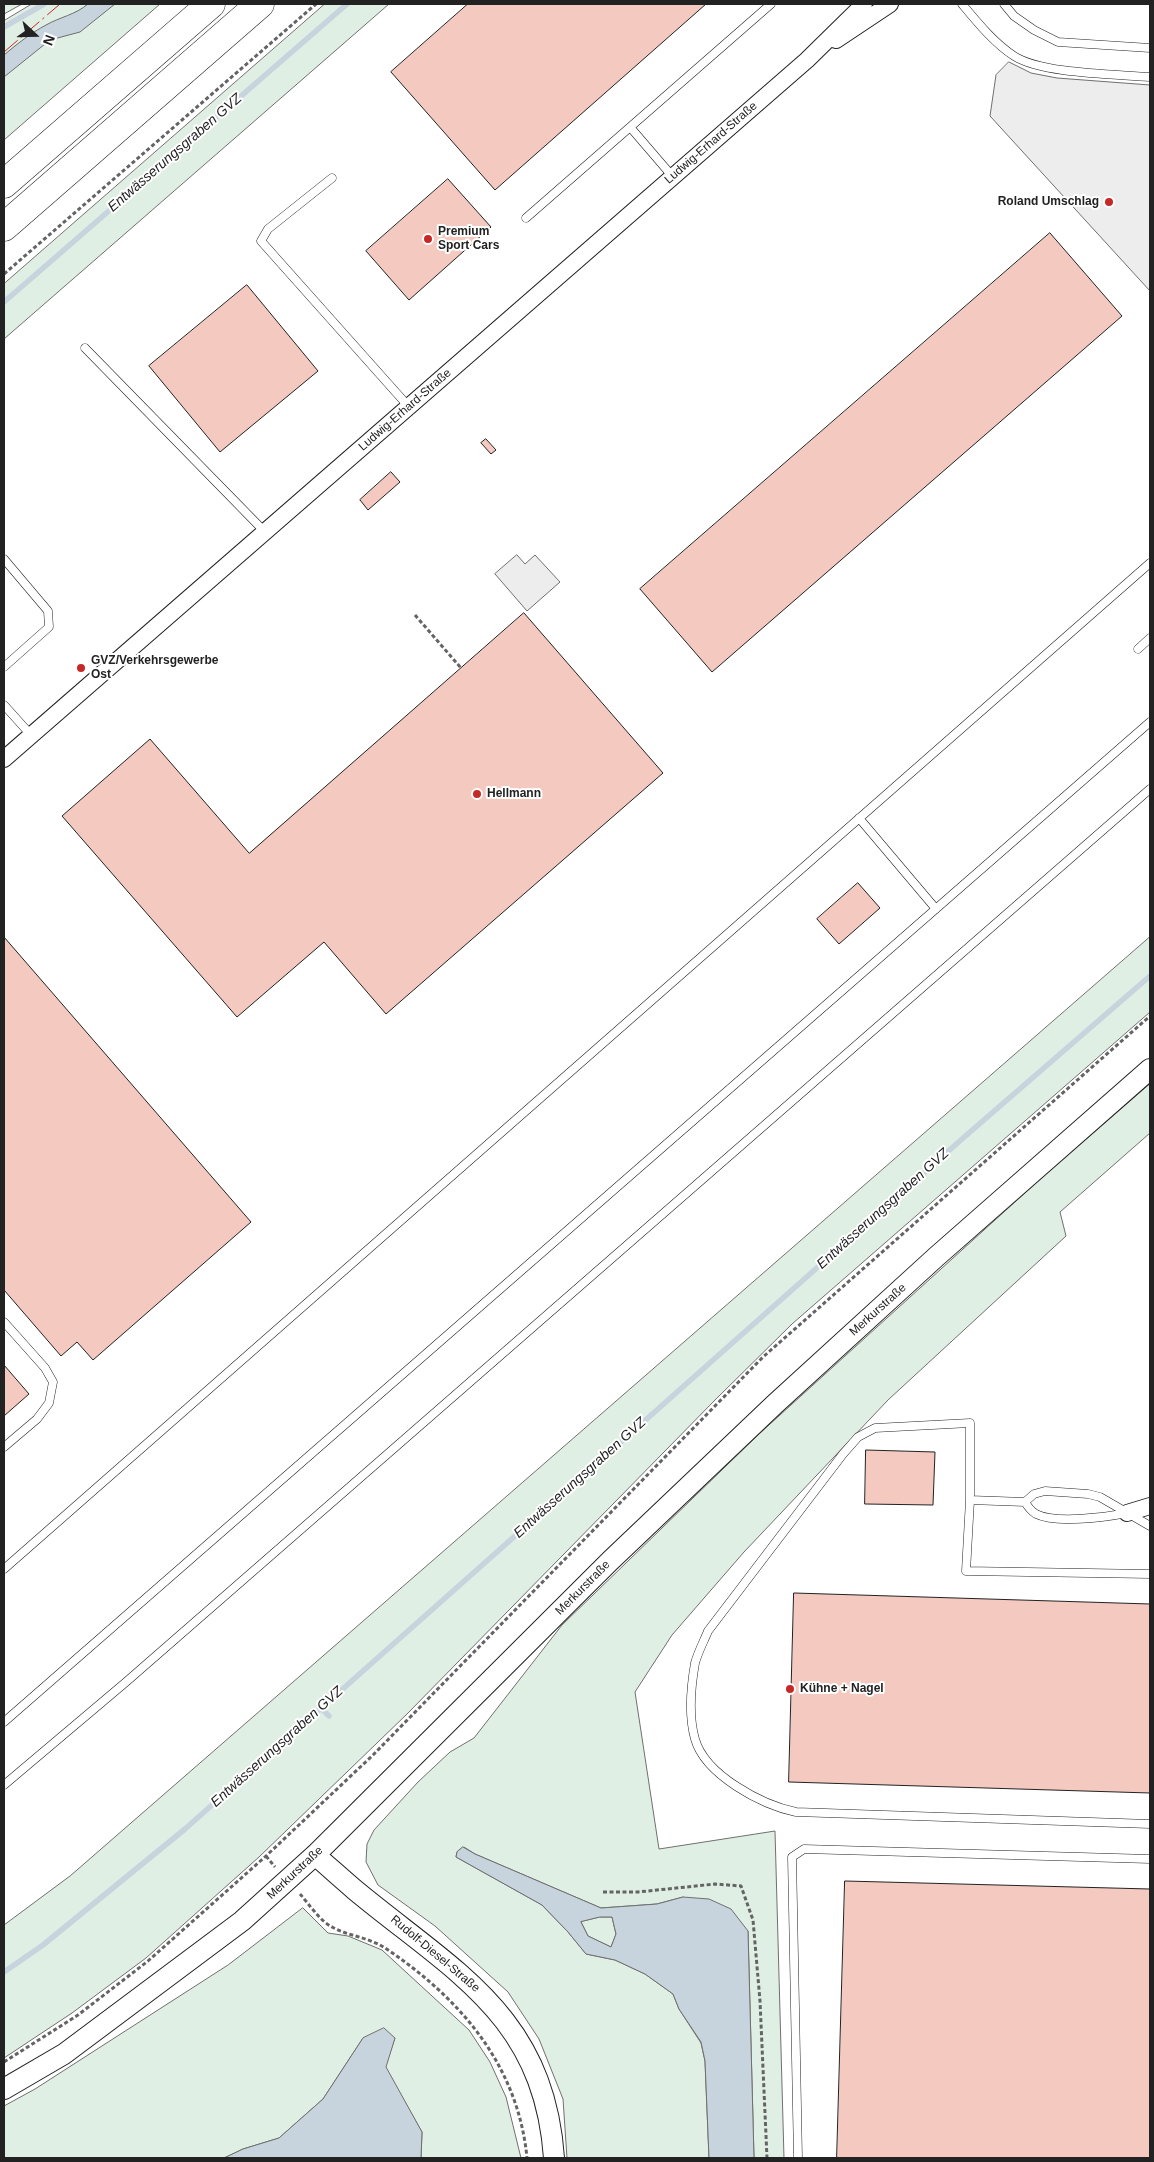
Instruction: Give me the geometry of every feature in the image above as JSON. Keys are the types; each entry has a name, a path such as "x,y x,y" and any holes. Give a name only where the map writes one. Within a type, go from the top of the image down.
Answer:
{"highway":[{"path":"4,184 211,4"},
{"path":"4,227 260,4"}],"street":[{"name":"Ludwig-Erhard-Straße","path":"4,760 807,60 864,4"},
{"name":"Ludwig-Erhard-Straße","path":"807,60 890,4"},
{"name":"Merkurstraße","path":"4,2089 64,2054 242,1921 315,1855 610,1561 775,1404 936,1257 1150,1069"},
{"path":"1127,1513 1150,1506"},
{"name":"Rudolf-Diesel-Straße","path":"315,1855 465,1976 492,2004 510,2027 528,2058 543,2093 552,2133 554,2158"}],"lane":[{"path":"526,218 771,4"},
{"path":"956,4 968,11"},
{"path":"962,4 990,35 1013,56 1035,66 1150,77"},
{"path":"1005,4 1014,16 1034,30 1058,42 1150,48"},
{"path":"630,127 673,177"},
{"path":"332,178 268,229 261,242 409,407"},
{"path":"85,348 265,532"},
{"path":"4,559 48,611 49,627 4,667"},
{"path":"4,1569 1150,563"},
{"path":"1138,649 1150,638"},
{"path":"4,705 31,735"},
{"path":"4,1722 1150,722"},
{"path":"4,1785 133,1675 1150,789"},
{"path":"859,818 936,909"},
{"path":"4,1322 45,1368 53,1382 49,1403 37,1419 4,1447"},
{"path":"1150,1574 966,1571 970,1500 970,1423 875,1428 858,1437 708,1631 696,1661 690,1705 695,1740 707,1761 750,1796 777,1808 796,1812 1150,1824"},
{"path":"970,1500 1025,1502 1034,1494 1045,1490 1071,1492 1100,1497 1150,1526"},
{"path":"1025,1502 1033,1513 1041,1516 1088,1519 1127,1513"},
{"path":"798,2158 792,1858 804,1849 1150,1859"}],"path":[{"path":"4,274 316,4"},
{"path":"415,615 461,668"},
{"path":"4,2062 78,2015 148,1961 266,1856 373,1755 763,1357 1150,1016"},
{"path":"266,1856 328,1925 370,1940 406,1963 440,1992 482,2037 508,2081 520,2117 527,2158"},
{"path":"603,1892 638,1892 715,1884 741,1886 753,1920 760,2001 767,2158"}],"green space":[{"path":"4,4 22,4 4,14"},
{"path":"32,4 160,4 4,140 4,21"},
{"path":"325,4 389,4 4,339 4,284"},
{"path":"1150,937 1150,1012 792,1324 407,1714 259,1857 146,1958 72,2013 4,2058 4,1925 70,1876"},
{"path":"1150,1084 1150,1133 1060,1212 1066,1236 888,1400 744,1552 672,1635 635,1692 659,1849 775,1831 784,2158 754,2158 748,1931 683,1897 657,1904 601,1908 475,1854 464,1847 457,1852 456,1857 542,1905 586,1954 615,1960 645,1974 673,1994 679,2009 701,2043 705,2061 709,2158 567,2158 563,2099 539,2039 508,1992 435,1926 378,1885 366,1862 367,1844 374,1830 418,1782 450,1752 474,1738 562,1625 759,1434 1048,1172"},
{"path":"303,1908 328,1933 348,1936 382,1950 469,2030 490,2062 506,2097 521,2158 421,2158 422,2132 385,2067 395,2038 363,2038 323,2099 279,2138 243,2149 224,2158 4,2158 4,2106 35,2089 228,1965"},
{"path":"600,1917 612,1917 616,1934 611,1947 588,1936 581,1922"}],"shaded area":[{"path":"88,4 115,4 80,32 50,40 4,77 4,55 40,28 78,11"},
{"name":"Roland Umschlag","path":"1009,62 1031,73 1057,78 1150,85 1150,291 990,116 996,75"},
{"path":"517,555 525,564 535,555 560,582 527,611 495,574"},
{"path":"463,1847 475,1854 601,1908 657,1904 683,1897 709,1899 731,1909 748,1931 754,2158 709,2158 705,2061 701,2042 679,2009 673,1994 645,1974 615,1960 586,1954 542,1905 456,1857 457,1852","holes":["600,1917 612,1917 616,1934 611,1947 588,1936 581,1922"]},
{"path":"384,2028 395,2038 386,2067 422,2132 421,2158 224,2158 243,2149 279,2138 323,2099 363,2038"}],"building":[{"path":"468,4 706,4 495,190 391,72"},
{"name":"Premium Sport Cars","path":"448,179 491,227 409,300 366,251"},
{"path":"1050,233 1122,316 712,672 640,589"},
{"path":"247,285 318,371 220,452 149,366"},
{"path":"486,439 496,450 491,454 481,443"},
{"path":"391,472 400,482 368,510 360,500"},
{"name":"Hellmann","path":"524,613 663,773 386,1014 324,942 237,1017 62,816 150,739 249,853"},
{"path":"858,883 880,908 839,944 817,919"},
{"path":"4,937 251,1222 93,1360 77,1342 61,1356 4,1290"},
{"path":"4,1365 29,1394 4,1416"},
{"path":"866,1450 935,1452 933,1505 865,1504"},
{"path":"794,1593 1150,1604 1150,1793 789,1782"},
{"path":"845,1881 1150,1889 1150,2158 837,2158"}],"waterway":[{"path":"4,27 44,4"},
{"name":"Entwässerungsgraben GVZ","path":"4,302 347,4"},
{"name":"Entwässerungsgraben GVZ","path":"4,1972 43,1945 185,1829 962,1139 1150,976"},
{"path":"322,1709 329,1716"}],"power":[{"path":"4,52 60,4"}],"place":[{"name":"Roland Umschlag","path":"1109,202"},
{"name":"Premium Sport Cars","path":"428,239"},
{"name":"GVZ/Verkehrsgewerbe Ost","path":"81,668"},
{"name":"Hellmann","path":"477,794"},
{"name":"Kühne + Nagel","path":"790,1689"}]}
